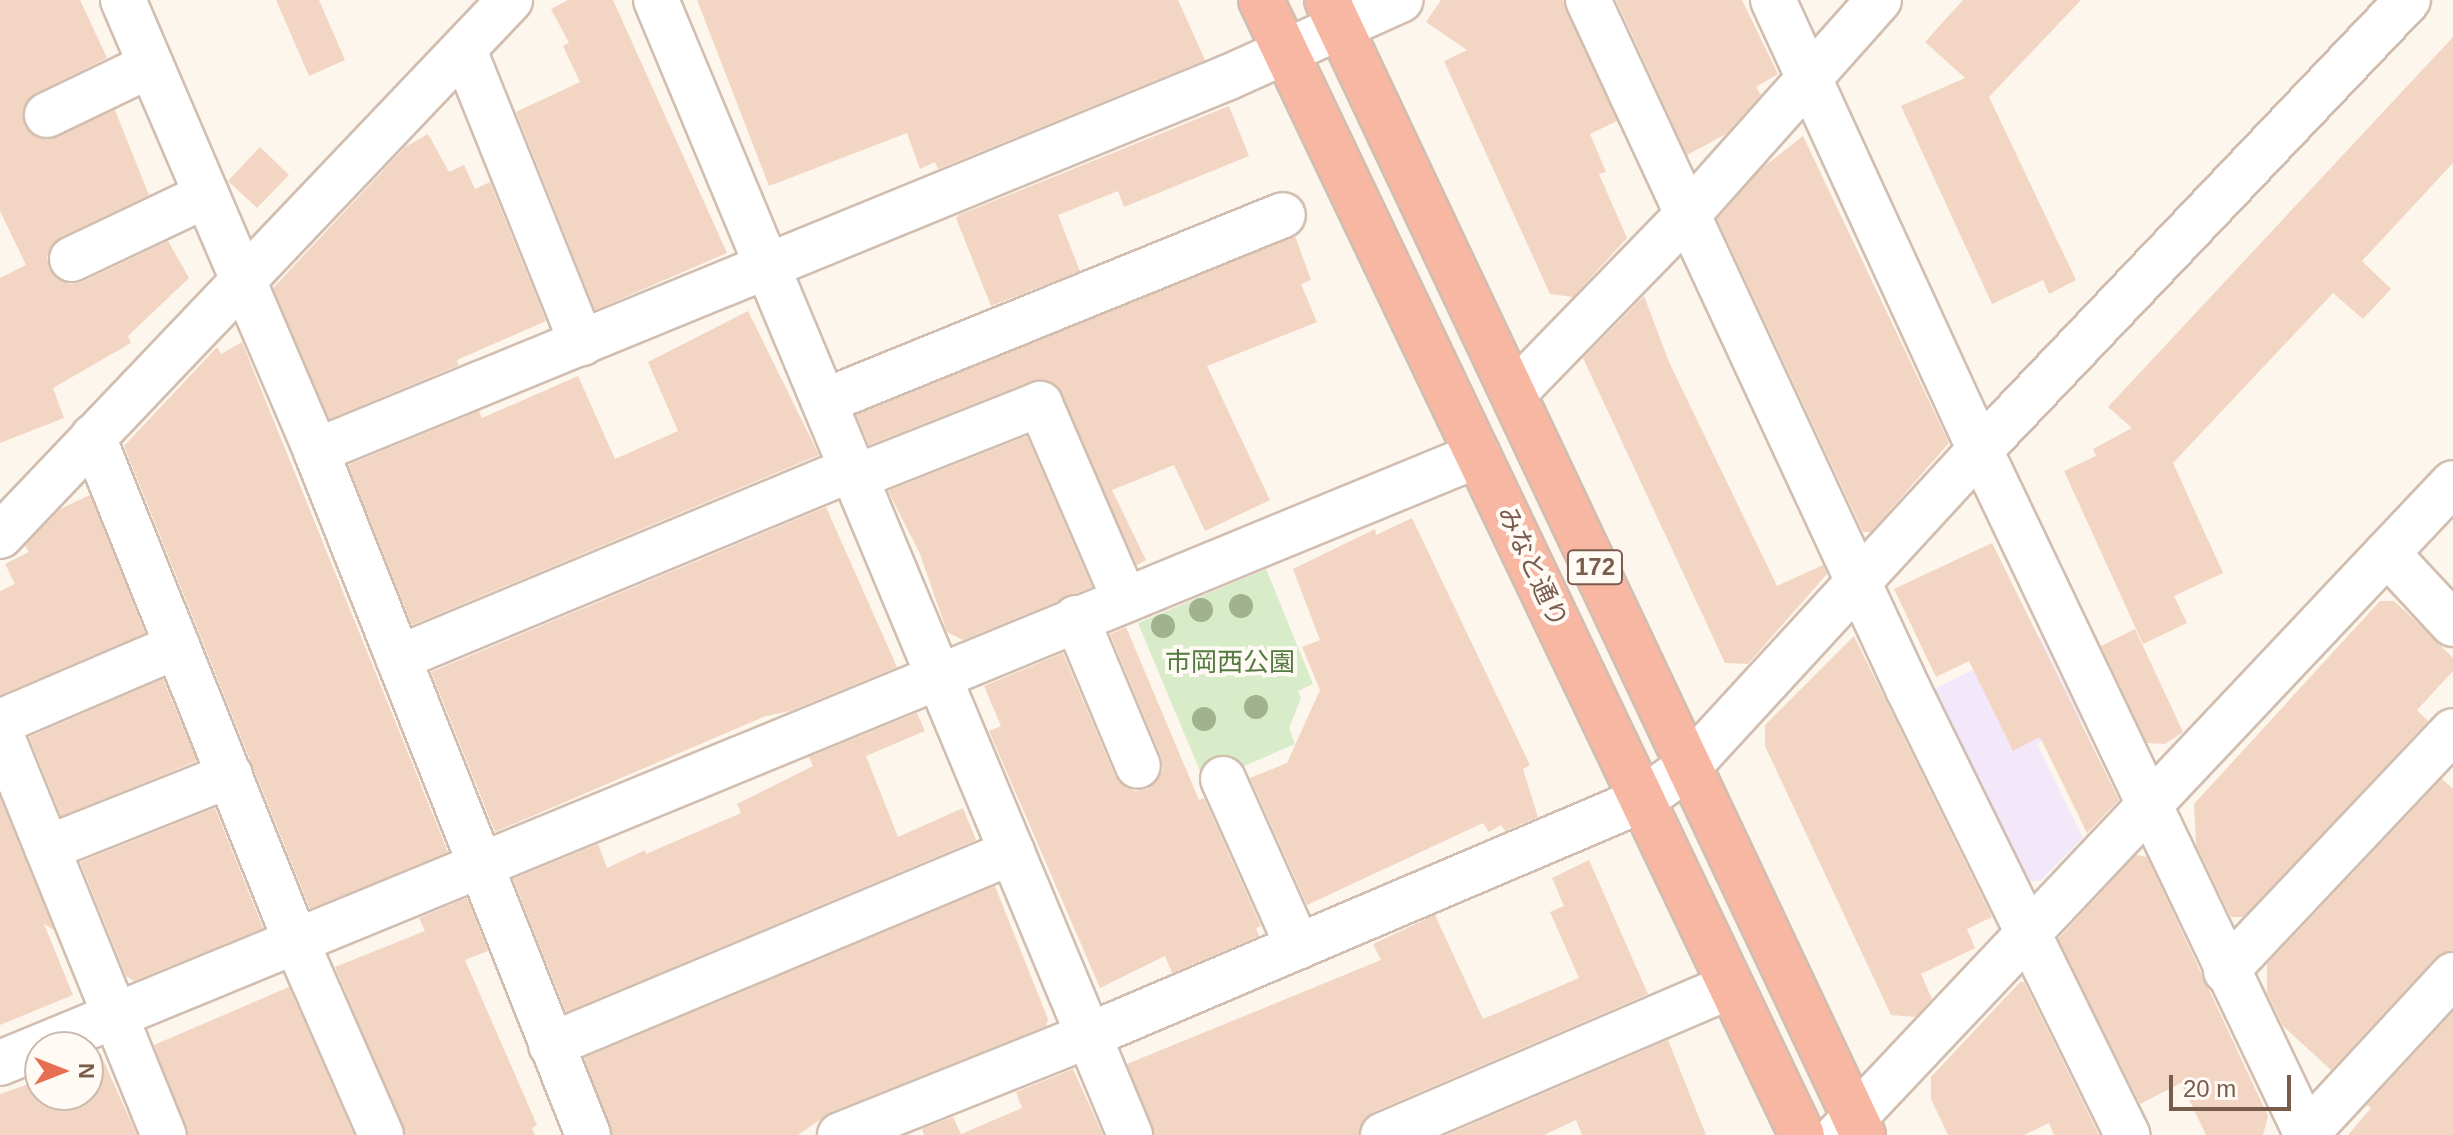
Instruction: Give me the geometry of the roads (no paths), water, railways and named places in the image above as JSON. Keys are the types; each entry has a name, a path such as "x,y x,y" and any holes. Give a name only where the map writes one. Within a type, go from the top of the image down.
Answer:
{"highway":[{"name":"みなと通り","path":"1261,0 1802,1135"},
{"name":"172","path":"1334,14 1689,766 1852,1129"}],"street":[{"path":"123,0 316,451 588,1135"},
{"path":"0,536 510,0"},
{"path":"656,0 1130,1135"},
{"path":"316,451 769,268 1285,52 1334,14 1400,0"},
{"path":"1588,0 1690,212 1858,583 2031,932 2127,1135"},
{"path":"1773,0 1980,450 2306,1134 2453,975"},
{"path":"1514,393 1690,212 1879,0"},
{"path":"840,1135 1090,1035 1642,800 1689,766 1980,450 2408,0"},
{"path":"464,50 582,343"},
{"path":"47,115 151,65"},
{"path":"72,259 207,195"},
{"path":"825,401 1283,215"},
{"path":"398,658 851,469 871,471 1040,404 1124,598"},
{"path":"93,437 295,939 381,1135"},
{"path":"0,1063 295,939 1478,455"},
{"path":"1852,1129 2150,803 2453,483"},
{"path":"2387,553 2453,624"},
{"path":"1076,618 1138,766"},
{"path":"0,722 177,646"},
{"path":"2226,971 2453,731"},
{"path":"0,732 164,1135"},
{"path":"47,848 230,775"},
{"path":"1223,779 1298,947"},
{"path":"551,1045 1012,852"},
{"path":"1383,1135 1729,987"}],"park label":[{"name":"市岡西公園","path":"1230,663"}]}
